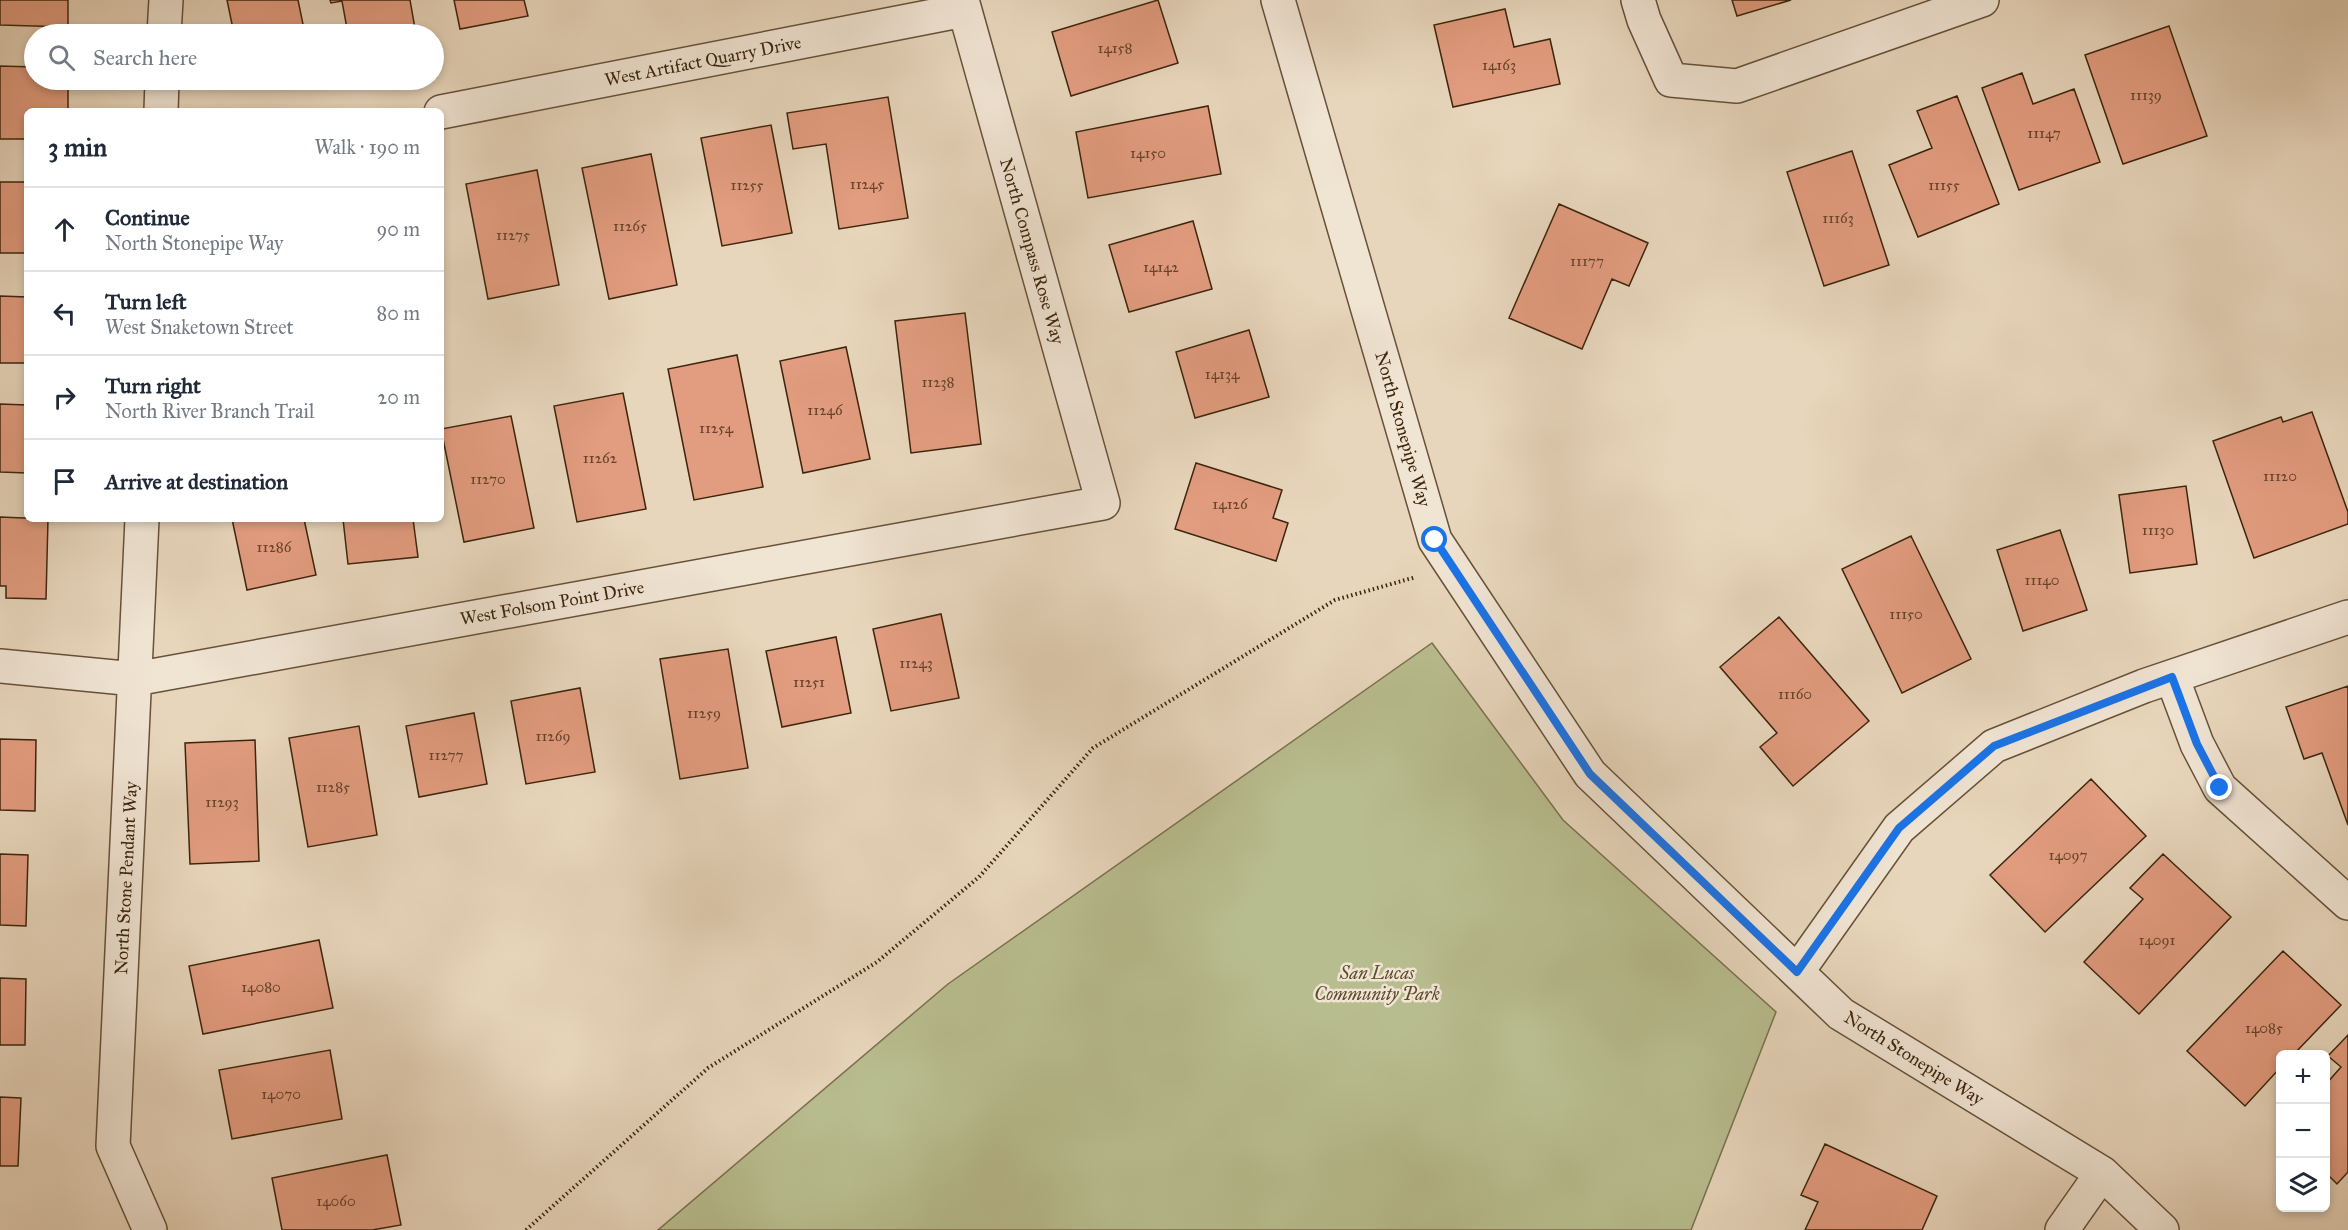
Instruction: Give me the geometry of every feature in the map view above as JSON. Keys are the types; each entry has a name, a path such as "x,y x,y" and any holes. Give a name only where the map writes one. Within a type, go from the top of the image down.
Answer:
{"street":[{"path":"165,24 166,0"},
{"name":"North Stonepipe Way","path":"1278,0 1435,540 1590,774 1841,1014 2102,1173 2162,1230"},
{"path":"1638,0 1644,20 1671,80 1737,86 1982,0"},
{"name":"West Artifact Quarry Drive","path":"444,111 963,5"},
{"name":"North Compass Rose Way","path":"963,5 1103,503"},
{"path":"161,108 162,90"},
{"name":"West Folsom Point Drive","path":"0,666 135,679 1103,503"},
{"name":"North Stone Pendant Way","path":"142,522 113,1146 150,1230"},
{"path":"1797,972 1899,828 1994,746 2172,677 2348,617"},
{"path":"2172,677 2197,744 2220,788 2348,903"},
{"path":"2062,1230 2102,1173"}],"path":[{"path":"526,1230 708,1068 877,962 979,877 1093,748 1335,600 1452,567"}],"green space":[{"name":"San Lucas Community Park","path":"1432,643 1563,820 1776,1012 1691,1230 658,1230 948,984"}],"building":[{"path":"0,0 68,0 68,24 0,25"},
{"path":"227,0 298,0 303,24 232,24"},
{"path":"330,0 410,0 414,24 346,24 342,1 331,3"},
{"path":"454,0 524,0 528,16 460,29"},
{"path":"1158,0 1178,63 1071,96 1052,32"},
{"path":"1732,0 1791,0 1737,16"},
{"path":"1505,9 1514,47 1550,39 1560,84 1453,107 1434,25"},
{"path":"2169,26 2207,136 2123,164 2085,55"},
{"path":"0,66 24,67 24,90 68,90 68,108 24,108 24,139 0,139"},
{"path":"2022,73 2033,104 2074,89 2100,162 2019,190 1982,88"},
{"path":"1957,96 1999,204 1918,237 1889,165 1932,148 1917,111"},
{"path":"888,97 908,218 839,229 826,144 793,149 787,113"},
{"path":"1208,106 1221,174 1088,198 1076,132"},
{"path":"771,125 792,233 722,246 701,138"},
{"path":"1852,151 1889,265 1824,286 1787,172"},
{"path":"651,154 677,285 609,299 582,168"},
{"path":"537,170 559,285 488,299 466,184"},
{"path":"0,182 24,182 24,253 0,253"},
{"path":"1559,204 1648,243 1629,286 1612,279 1582,349 1509,318"},
{"path":"1193,221 1212,289 1129,312 1109,245"},
{"path":"0,296 24,297 24,363 0,363"},
{"path":"965,313 981,444 911,453 895,321"},
{"path":"1249,330 1269,397 1195,418 1176,352"},
{"path":"846,347 870,459 803,473 780,361"},
{"path":"737,355 763,487 694,500 668,369"},
{"path":"623,393 646,509 577,522 554,406"},
{"path":"0,404 24,405 24,473 0,472"},
{"path":"2312,412 2348,512 2348,524 2254,558 2213,441 2281,417 2283,422"},
{"path":"511,416 534,528 464,542 444,444 444,428"},
{"path":"1196,463 1282,490 1273,518 1288,523 1276,561 1175,529"},
{"path":"2186,486 2197,564 2130,573 2119,495"},
{"path":"0,517 24,518 24,522 48,522 46,599 6,598 6,586 0,586"},
{"path":"233,522 305,522 316,575 247,590"},
{"path":"343,522 413,522 418,557 348,564"},
{"path":"2060,530 2087,610 2023,631 1997,550"},
{"path":"1911,536 1971,659 1902,693 1842,569"},
{"path":"941,614 959,698 891,711 873,629"},
{"path":"1779,617 1869,721 1793,786 1760,747 1777,733 1720,667"},
{"path":"836,637 851,713 782,727 766,651"},
{"path":"728,649 748,768 680,779 660,659"},
{"path":"2348,686 2348,825 2322,753 2304,759 2286,707"},
{"path":"580,688 595,772 526,784 511,701"},
{"path":"474,713 487,784 419,797 406,726"},
{"path":"359,726 377,835 308,847 289,738"},
{"path":"0,739 36,740 35,811 0,810"},
{"path":"255,740 259,861 190,864 185,743"},
{"path":"2091,779 2146,836 2045,932 1990,875"},
{"path":"0,854 28,855 26,926 0,925"},
{"path":"2163,854 2231,917 2139,1014 2084,962 2143,899 2130,888"},
{"path":"319,940 333,1008 203,1034 189,966"},
{"path":"2283,951 2341,1005 2298,1050 2276,1050 2276,1072 2245,1106 2187,1051"},
{"path":"0,978 26,979 25,1045 0,1045"},
{"path":"2348,1035 2348,1172 2337,1184 2330,1177 2330,1079 2341,1067 2330,1058 2330,1054"},
{"path":"330,1050 342,1119 232,1139 219,1070"},
{"path":"0,1097 21,1098 18,1166 0,1166"},
{"path":"1825,1144 1937,1196 1922,1230 1805,1230 1818,1202 1801,1195"},
{"path":"387,1155 401,1225 372,1230 282,1230 272,1178"}],"route":[{"path":"1435,540 1590,774 1797,972 1899,828 1994,746 2172,677 2197,744 2220,788"}]}
